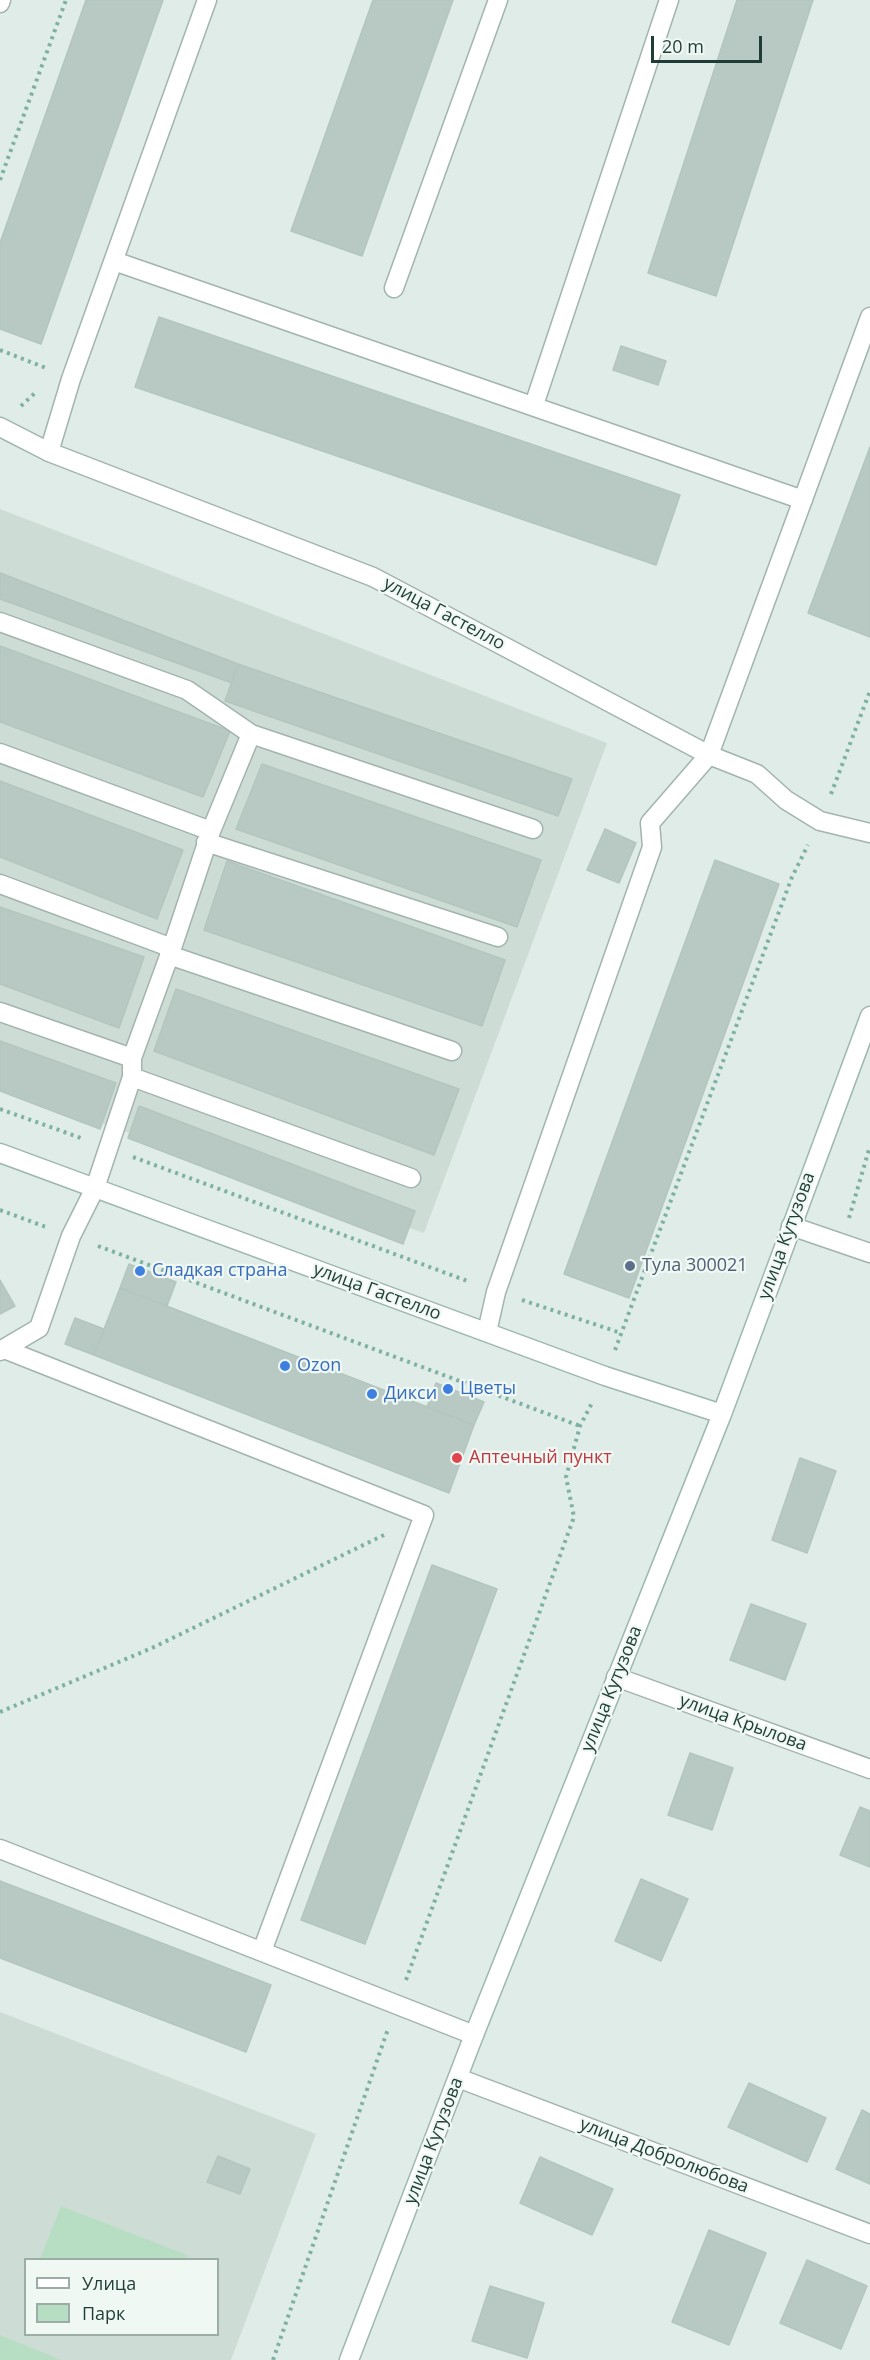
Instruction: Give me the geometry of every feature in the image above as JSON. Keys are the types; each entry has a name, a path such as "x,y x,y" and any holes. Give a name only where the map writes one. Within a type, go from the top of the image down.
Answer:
{"street":[{"path":"49,452 64,376 114,261 207,0"},
{"path":"394,288 498,0"},
{"path":"534,405 669,0"},
{"path":"114,261 804,500"},
{"path":"487,1332 496,1292 652,847 650,823 709,755 870,317"},
{"name":"улица Гастелло","path":"0,427 49,452 373,577 709,755 757,774 786,800 820,821 870,833"},
{"path":"0,622 187,690 251,734 533,829"},
{"path":"2,1350 39,1328 71,1236 95,1188 208,836 251,734"},
{"path":"0,753 208,836 498,937"},
{"path":"0,884 170,952 452,1051"},
{"path":"0,1012 132,1068 411,1178"},
{"name":"улица Кутузова","path":"349,2360 474,2035 722,1414 870,1016"},
{"name":"улица Гастелло","path":"0,1153 605,1376 722,1414"},
{"path":"791,1226 870,1253"},
{"path":"2,1350 424,1515 262,1951"},
{"name":"улица Крылова","path":"616,1677 870,1769"},
{"path":"0,1848 474,2035"},
{"name":"улица Добролюбова","path":"458,2078 870,2234"}],"path":[{"path":"0,180 66,0"},
{"path":"0,350 64,376"},
{"path":"16,410 64,376"},
{"path":"273,2360 397,2004 574,1517 567,1477 580,1426 605,1376 792,877 820,821 870,691"},
{"path":"0,1109 496,1292 621,1333"},
{"path":"842,1242 870,1146"},
{"path":"0,1210 580,1426"},
{"path":"0,1712 152,1648 424,1515"}],"shaded area":[{"path":"0,509 607,743 424,1233 0,1089"},
{"path":"0,2012 316,2134 231,2360 0,2360"}],"green space":[{"path":"61,2206 187,2255 186,2258 40,2258"},
{"path":"0,2335 61,2360 0,2360"}],"building":[{"path":"86,0 163,0 41,344 0,329 0,243"},
{"path":"373,0 453,0 362,256 291,231"},
{"path":"737,0 813,0 716,296 648,273"},
{"path":"159,317 680,495 656,565 135,387"},
{"path":"621,346 666,361 658,385 613,370"},
{"path":"870,447 870,637 808,613"},
{"path":"0,573 238,664 232,683 0,599"},
{"path":"0,646 230,731 203,797 0,722"},
{"path":"238,664 572,779 558,816 225,701"},
{"path":"262,764 541,860 517,927 236,829"},
{"path":"0,781 183,850 157,919 0,857"},
{"path":"605,829 636,843 619,883 587,870"},
{"path":"715,860 779,884 629,1298 564,1274"},
{"path":"227,861 505,960 482,1026 204,930"},
{"path":"0,907 144,957 119,1028 0,984"},
{"path":"176,989 459,1089 434,1155 154,1051"},
{"path":"0,1041 116,1083 100,1129 0,1091"},
{"path":"139,1106 415,1211 403,1244 128,1138"},
{"path":"129,1264 176,1282 167,1306 120,1288"},
{"path":"0,1280 15,1306 0,1314"},
{"path":"120,1288 474,1425 449,1493 94,1355"},
{"path":"75,1318 104,1329 94,1355 65,1344"},
{"path":"436,1383 484,1402 474,1425 427,1407"},
{"path":"800,1458 836,1471 807,1553 772,1540"},
{"path":"432,1565 497,1589 365,1944 301,1920"},
{"path":"751,1604 806,1624 785,1680 730,1660"},
{"path":"690,1753 733,1768 712,1830 668,1815"},
{"path":"860,1807 870,1811 870,1867 840,1855"},
{"path":"641,1879 688,1899 661,1961 615,1941"},
{"path":"0,1881 271,1985 246,2052 0,1958"},
{"path":"749,2083 826,2118 807,2162 728,2127"},
{"path":"862,2110 870,2114 870,2184 836,2169"},
{"path":"218,2156 250,2169 240,2194 207,2182"},
{"path":"540,2157 613,2189 592,2235 520,2203"},
{"path":"709,2230 766,2253 729,2345 672,2322"},
{"path":"807,2260 867,2286 841,2349 780,2323"},
{"path":"490,2286 544,2303 527,2358 472,2341"}],"place":[{"name":"Тула 300021","path":"630,1266"},
{"name":"Сладкая страна","path":"140,1271"},
{"name":"Ozon","path":"285,1366"},
{"name":"Цветы","path":"448,1389"},
{"name":"Дикси","path":"372,1394"},
{"name":"Аптечный пункт","path":"457,1458"}]}
